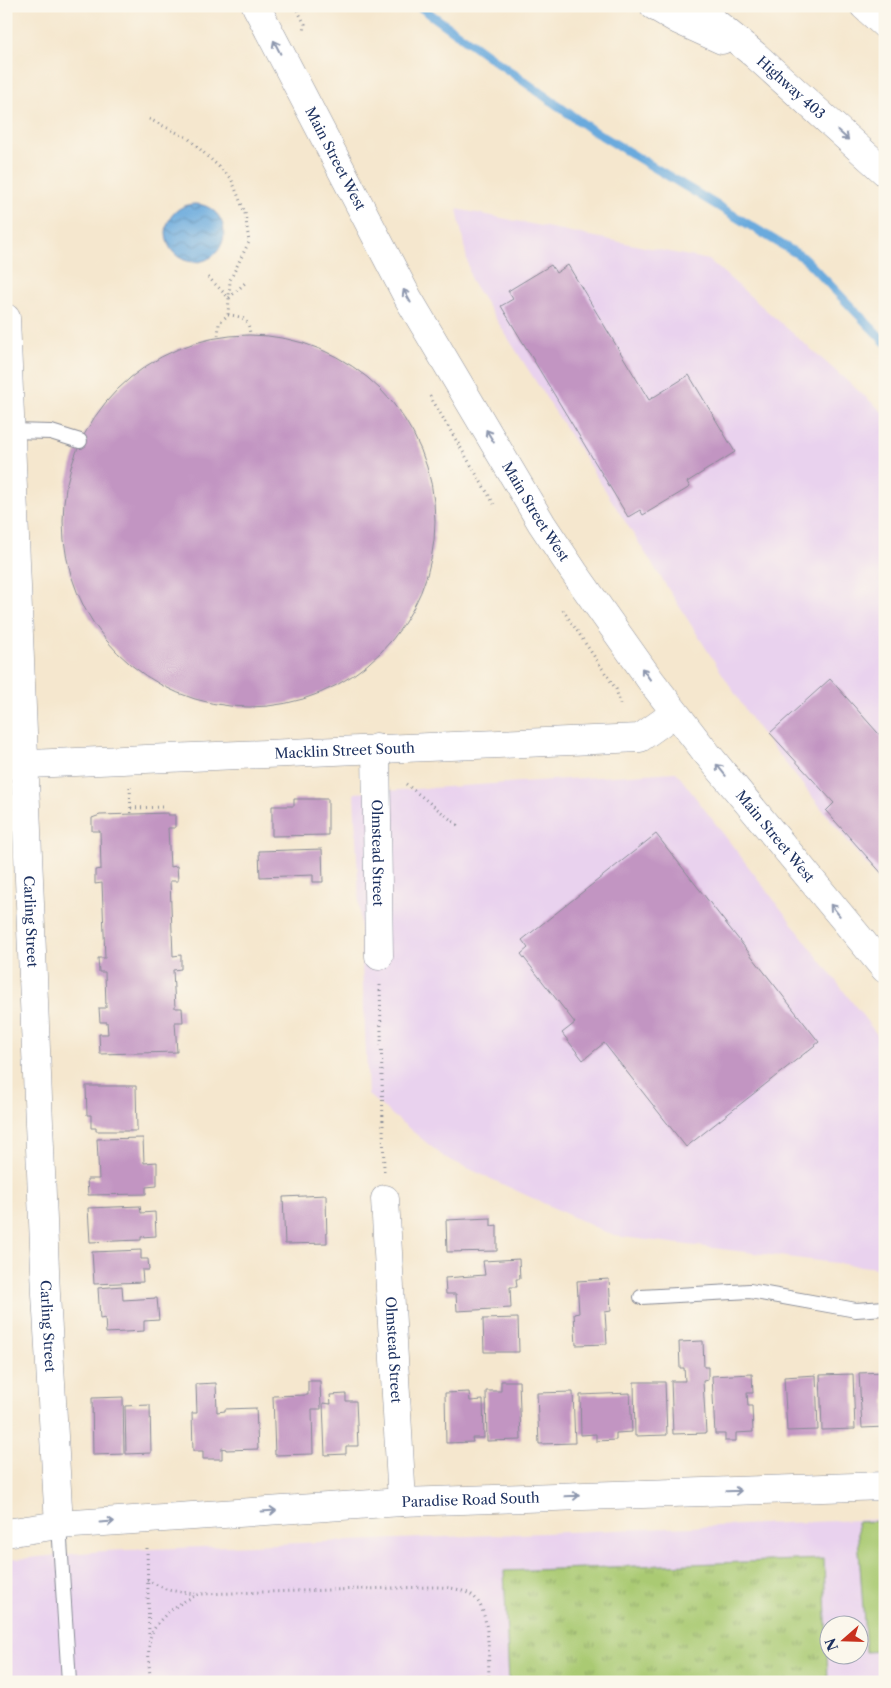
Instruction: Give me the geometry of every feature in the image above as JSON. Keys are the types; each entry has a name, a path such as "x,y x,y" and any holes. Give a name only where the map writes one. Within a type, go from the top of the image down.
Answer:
{"main road":[{"name":"Main Street West","path":"256,6 408,298 542,524 609,623 675,713 885,968"},
{"path":"654,6 678,20 755,55"},
{"name":"Highway 403","path":"695,6 755,55 885,172"},
{"path":"864,6 885,25"},
{"name":"Carling Street","path":"6,318 11,431 15,765 59,1525"},
{"name":"Macklin Street South","path":"15,765 640,738 675,713"},
{"name":"Olmstead Street","path":"376,748 379,956"},
{"name":"Olmstead Street","path":"385,1199 402,1502"},
{"name":"Paradise Road South","path":"59,1525 402,1502 885,1486"},
{"path":"6,1522 59,1525"},
{"path":"6,1533 59,1525"}],"lane":[{"path":"11,431 51,432 80,441"},
{"path":"641,1297 750,1291 856,1310 885,1308"},
{"path":"59,1525 69,1682"}],"path":[{"path":"149,119 188,138 231,178 245,213 249,242 230,280 228,315 219,323 218,339"},
{"path":"208,277 229,298"},
{"path":"229,298 246,284"},
{"path":"228,315 240,316 246,321 250,335"},
{"path":"130,781 131,814"},
{"path":"403,782 460,827"},
{"path":"131,808 164,807"},
{"path":"379,956 385,1199"},
{"path":"147,1548 150,1682"},
{"path":"147,1580 168,1590 186,1594 428,1587 460,1590 476,1598 483,1610 489,1682"},
{"path":"149,1646 152,1631 167,1614 184,1600 201,1594"}],"shaded area":[{"path":"457,209 709,260 885,414 885,888 755,725 471,280"},
{"path":"676,772 885,1045 885,1269 614,1236 444,1157 368,1095 354,793"},
{"path":"885,1519 885,1682 6,1682 6,1560 103,1551"}],"green space":[{"path":"885,1521 885,1651 868,1652 868,1616 864,1616 857,1522"},
{"path":"824,1559 826,1616 818,1616 818,1666 827,1666 828,1682 509,1682 504,1571"}],"water":[{"path":"189,204 201,204 216,212 224,227 224,239 216,254 201,262 189,262 174,254 166,239 166,227 174,212"}],"building":[{"path":"551,265 556,273 568,265 649,400 689,375 735,452 687,482 690,487 643,515 640,510 628,517 501,306 513,299 508,291"},
{"path":"249,335 267,336 303,343 337,357 367,377 393,403 413,433 421,450 431,485 435,521 434,539 427,575 413,609 393,639 367,665 337,685 320,693 285,703 249,707 231,706 195,699 161,685 131,665 105,639 85,609 77,592 67,557 63,521 64,503 71,467 85,433 105,403 131,377 161,357 178,349 213,339"},
{"path":"830,679 885,741 885,877 826,811 834,803 770,733"},
{"path":"294,799 328,799 328,835 272,836 272,806 294,806"},
{"path":"168,813 168,815 175,815 175,828 168,828 170,867 177,866 178,881 170,881 173,956 181,955 181,969 173,970 175,1008 182,1008 183,1022 175,1022 177,1052 100,1054 99,1034 108,1034 107,1022 100,1022 99,1008 106,1008 105,972 99,972 98,958 105,958 102,883 95,884 95,870 101,869 100,831 92,831 92,818 100,815"},
{"path":"656,834 819,1042 686,1147 604,1043 583,1060 562,1033 575,1023 521,954 528,948 522,940"},
{"path":"322,849 323,882 313,882 313,875 260,877 259,851"},
{"path":"86,1086 136,1086 137,1131 96,1131 96,1128 91,1128 91,1115 87,1115"},
{"path":"143,1138 144,1163 157,1162 157,1186 146,1187 146,1194 88,1195 87,1179 99,1179 97,1139"},
{"path":"326,1195 327,1243 285,1244 283,1197"},
{"path":"140,1206 141,1213 155,1212 156,1236 141,1237 141,1240 90,1242 88,1208"},
{"path":"491,1218 491,1226 497,1225 497,1251 447,1252 446,1220"},
{"path":"141,1250 141,1259 148,1259 149,1270 142,1270 143,1282 94,1284 92,1252"},
{"path":"519,1259 520,1279 516,1279 517,1287 510,1287 511,1308 457,1311 456,1294 446,1294 445,1278 485,1275 483,1261"},
{"path":"609,1279 611,1311 605,1312 607,1344 576,1345 574,1314 579,1313 577,1281"},
{"path":"122,1286 123,1300 157,1298 159,1320 144,1321 144,1331 106,1333 105,1318 100,1319 98,1288"},
{"path":"518,1318 519,1352 484,1352 483,1319"},
{"path":"703,1341 704,1367 708,1367 708,1380 703,1381 706,1433 673,1434 671,1381 685,1381 684,1368 680,1368 679,1342"},
{"path":"885,1372 885,1427 862,1428 859,1373"},
{"path":"752,1374 753,1393 747,1393 748,1406 752,1406 753,1432 736,1433 736,1441 725,1441 725,1434 715,1434 712,1376"},
{"path":"853,1374 855,1429 822,1430 820,1375"},
{"path":"816,1375 818,1430 787,1431 784,1377"},
{"path":"308,1381 320,1381 321,1409 312,1409 313,1454 275,1455 273,1396 308,1395"},
{"path":"501,1381 519,1381 521,1440 487,1441 486,1391 501,1391"},
{"path":"634,1382 665,1382 667,1435 635,1436"},
{"path":"216,1383 217,1412 225,1411 225,1409 256,1408 258,1449 226,1450 222,1448 222,1459 203,1459 203,1451 193,1451 192,1413 197,1413 196,1384"},
{"path":"469,1392 470,1401 483,1400 484,1438 472,1438 473,1442 446,1443 445,1393"},
{"path":"573,1392 575,1443 539,1444 537,1393"},
{"path":"630,1393 632,1432 616,1433 616,1440 596,1441 596,1434 581,1435 580,1395"},
{"path":"346,1394 346,1401 356,1401 358,1446 346,1446 346,1454 325,1455 323,1403 331,1404 330,1395"},
{"path":"123,1397 124,1454 93,1455 92,1398"},
{"path":"150,1405 151,1453 126,1454 125,1406"},
{"path":"6,1440 8,1440 9,1470 6,1470"}],"waterway":[{"path":"419,6 589,128 804,258 885,342"}]}
